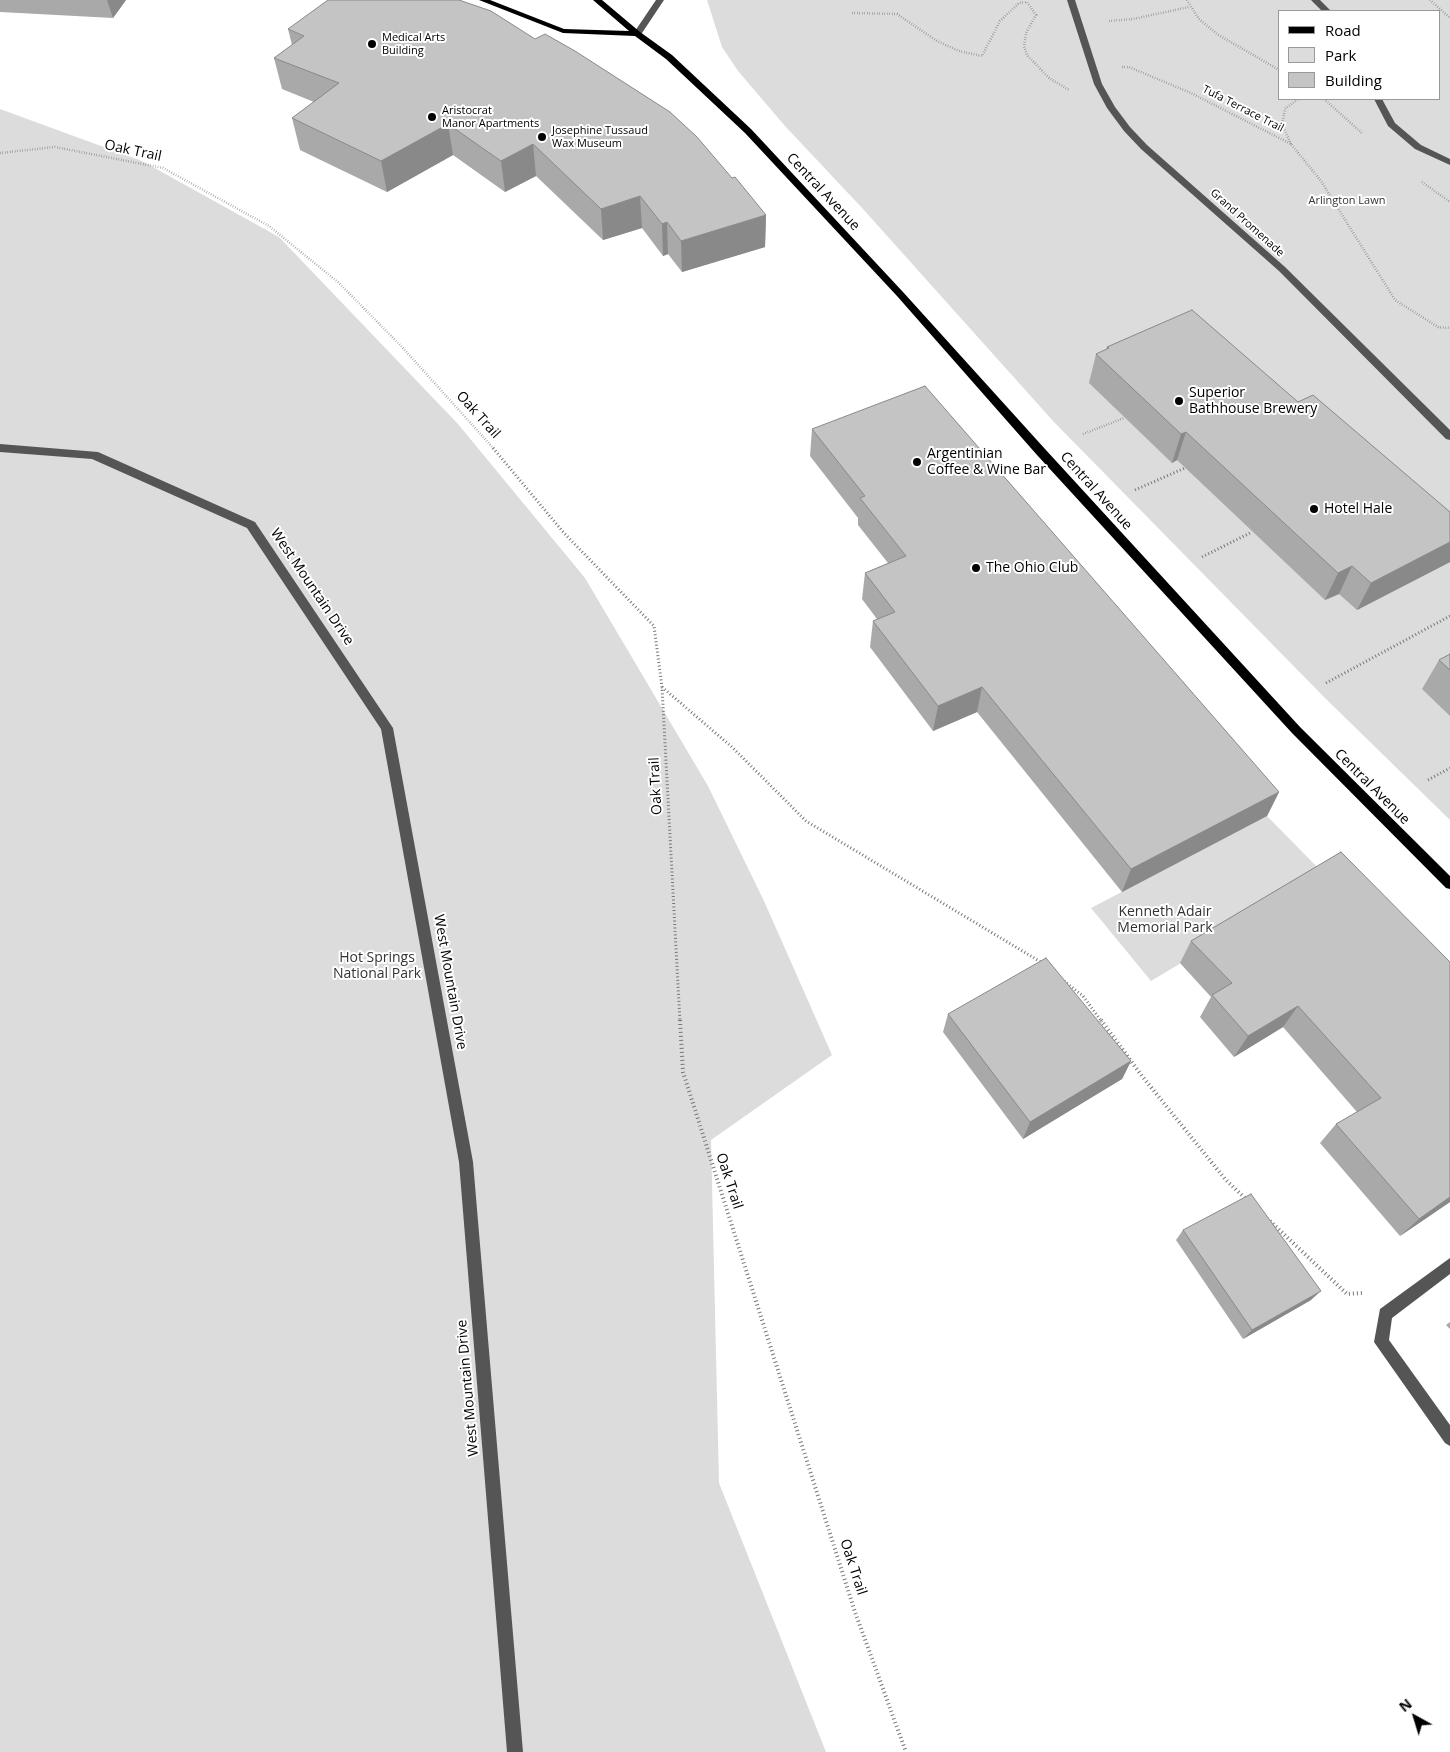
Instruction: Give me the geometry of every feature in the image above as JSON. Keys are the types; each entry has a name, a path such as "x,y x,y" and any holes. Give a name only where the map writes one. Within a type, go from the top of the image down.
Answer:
{"main road":[{"path":"483,0 563,31 637,34"},
{"name":"Central Avenue","path":"597,0 637,34 669,56 748,131 900,294 1296,730 1450,884"}],"street":[{"path":"637,34 660,0"},
{"name":"Grand Promenade","path":"1071,0 1091,66 1111,108 1144,147 1282,269 1450,436"},
{"path":"1315,0 1326,10"},
{"path":"1379,100 1391,124 1418,147 1450,162"},
{"name":"West Mountain Drive","path":"0,448 94,455 251,525 387,728 466,1162 515,1752"},
{"path":"1450,1265 1412,1291 1385,1314 1382,1342 1450,1438"}],"path":[{"path":"1187,0 1189,7 1199,19 1216,34 1278,69"},
{"path":"1430,0 1450,18"},
{"path":"852,12 897,14 937,41 959,51 982,56 1000,21 1019,3 1027,2 1036,15 1026,33 1024,46 1027,56 1049,78 1100,110 1111,108"},
{"path":"1079,23 1133,19 1189,7"},
{"name":"Tufa Terrace Trail","path":"1091,66 1129,67 1224,108 1292,144 1321,181 1395,300 1438,327 1450,328"},
{"path":"1292,144 1282,124 1286,109 1297,100"},
{"name":"Oak Trail","path":"0,153 55,147 163,168 269,226 332,277 402,347 481,434 564,533 654,626 662,687 683,1072 852,1603 906,1752"},
{"path":"1084,434 1124,418"},
{"path":"1135,490 1188,466"},
{"path":"1202,557 1252,532"},
{"path":"1326,683 1450,616"},
{"path":"662,687 733,748 806,820 1046,966"},
{"path":"1428,780 1450,768"},
{"path":"1061,978 1083,996 1142,1076 1225,1179 1253,1205"},
{"path":"1268,1219 1347,1294 1412,1291"}],"green space":[{"name":"Arlington Lawn","path":"707,0 1450,0 1450,820 1324,697 1053,421 863,209 785,126 738,71 722,47"},
{"name":"Hot Springs National Park","path":"0,109 142,161 279,237 458,424 585,578 708,786 764,901 832,1055 711,1140 719,1483 826,1752 0,1752"},
{"name":"Kenneth Adair Memorial Park","path":"1267,816 1326,876 1151,981 1091,908"}],"building":[{"path":"328,0 459,0 491,11 535,39 545,34 670,112 697,137 732,178 735,177 766,215 681,241 667,222 662,224 640,196 601,209 533,144 501,161 448,124 381,161 292,118 339,83 274,58 304,36 288,29"},
{"path":"1192,310 1298,402 1313,395 1450,512 1450,542 1371,583 1352,566 1338,573 1186,432 1181,434 1096,354 1109,348 1107,347"},
{"path":"925,386 1279,792 1131,869 982,687 938,706 873,621 895,612 865,573 906,556 860,498 865,496 812,429"},
{"path":"1450,654 1450,670 1439,660"},
{"path":"1341,852 1450,962 1450,1197 1419,1219 1336,1124 1381,1098 1298,1006 1248,1036 1212,995 1232,983 1191,941"},
{"path":"1046,958 1131,1061 1030,1122 948,1014"},
{"path":"1251,1194 1321,1291 1252,1330 1183,1230"}],"place":[{"name":"Medical Arts Building","path":"372,44"},
{"name":"Aristocrat Manor Apartments","path":"432,117"},
{"name":"Josephine Tussaud Wax Museum","path":"542,137"},
{"name":"Superior Bathhouse Brewery","path":"1179,401"},
{"name":"Argentinian Coffee & Wine Bar","path":"917,462"},
{"name":"Hotel Hale","path":"1314,509"},
{"name":"The Ohio Club","path":"976,568"}]}
